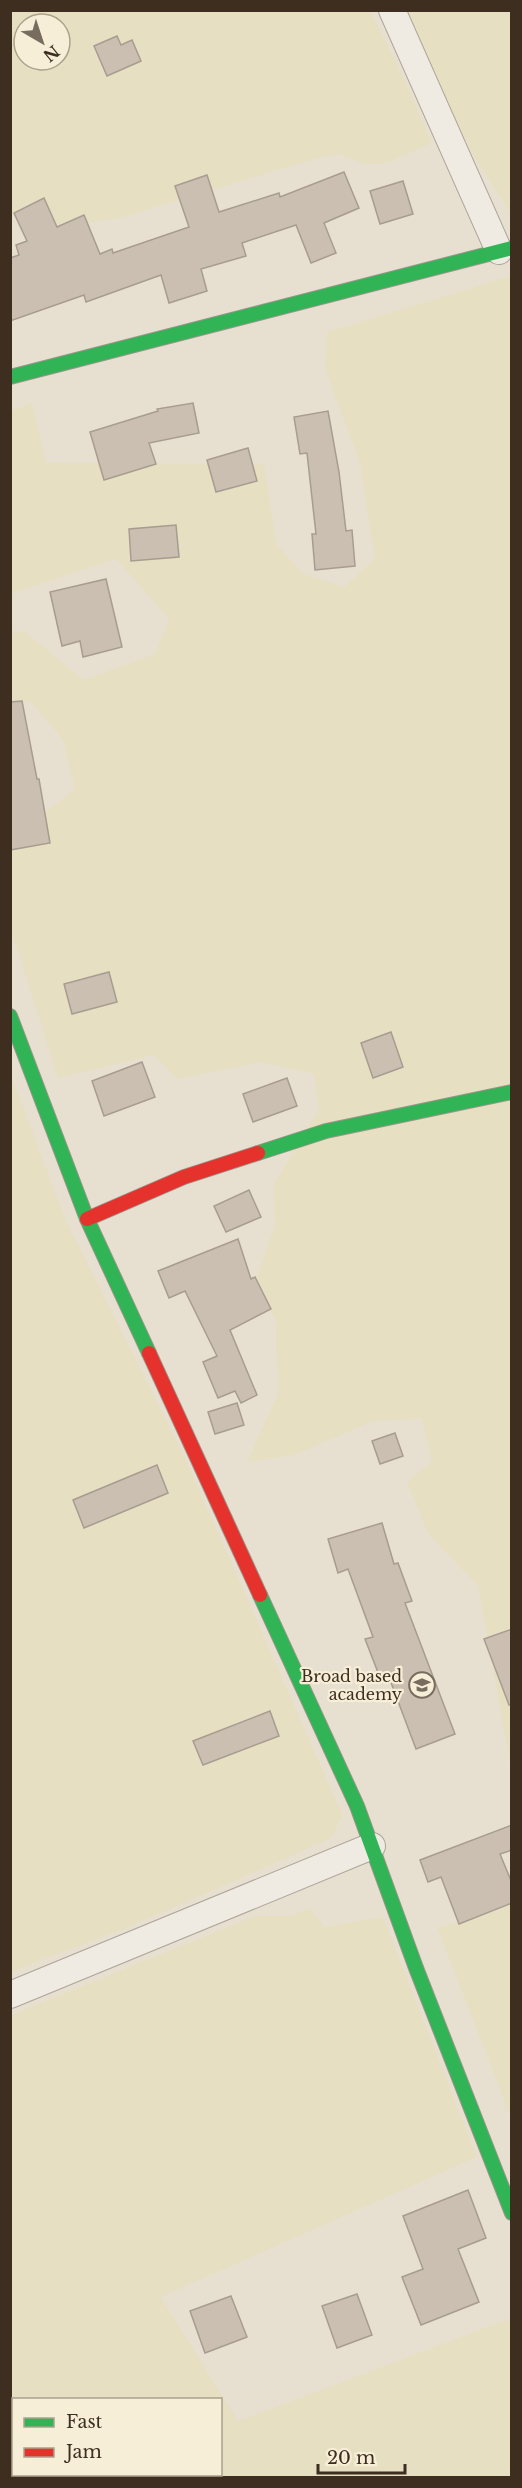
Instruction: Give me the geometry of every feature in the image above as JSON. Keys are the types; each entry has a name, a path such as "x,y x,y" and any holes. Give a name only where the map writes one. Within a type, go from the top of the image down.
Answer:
{"street":[{"path":"10,377 505,249 392,10"},
{"path":"10,1016 87,1219 352,1795 416,1968 512,2213"},
{"path":"87,1219 184,1176 326,1131 512,1092"},
{"path":"10,1995 372,1846"}],"shaded area":[{"path":"10,11 370,11 398,65 432,143 384,164 364,164 340,154 314,159 120,218 65,226 11,217"},
{"path":"397,11 511,11 511,214 475,158"},
{"path":"511,276 512,1762 510,1763 478,1586 429,1535 407,1482 432,1462 421,1418 371,1422 294,1455 247,1462 279,1391 276,1322 257,1278 275,1225 274,1184 319,1109 314,1074 262,1062 177,1079 154,1055 58,1078 11,930 11,839 75,789 63,740 30,701 11,704 10,631 25,632 84,680 155,654 169,619 116,559 11,594 11,411 32,403 46,463 264,464 276,544 304,574 344,587 375,559 360,463 325,369 327,332"},
{"path":"10,1072 66,1221 182,1451 343,1816 330,1839 129,1927 11,1972"},
{"path":"511,1904 511,2118 437,1928"},
{"path":"311,1908 324,1927 383,1917 477,2157 161,2297 238,2421 511,2318 511,2477 11,2478 11,2015 255,1916 289,1916"}],"building":[{"path":"117,36 121,45 132,40 141,61 107,76 94,46"},
{"path":"344,172 359,208 324,223 336,253 311,263 296,225 242,243 246,256 201,269 207,291 169,303 161,275 86,302 84,295 10,321 10,258 19,255 16,245 27,241 14,213 44,198 57,227 84,215 100,254 112,249 113,253 189,227 175,186 207,175 219,212 279,193 280,197"},
{"path":"403,181 413,214 380,224 370,191"},
{"path":"193,403 199,433 149,443 156,464 104,480 90,432 158,411 157,409"},
{"path":"328,411 339,472 346,531 352,530 355,566 315,570 312,534 316,534 307,453 300,454 294,417"},
{"path":"248,448 257,481 216,492 207,460"},
{"path":"176,525 179,557 131,561 129,529"},
{"path":"106,579 122,647 83,657 80,641 62,646 50,592"},
{"path":"22,701 50,843 10,850 10,702"},
{"path":"109,972 117,1002 72,1014 64,984"},
{"path":"391,1032 403,1067 373,1078 361,1043"},
{"path":"142,1062 155,1097 104,1116 92,1081"},
{"path":"287,1078 297,1106 253,1122 243,1094"},
{"path":"249,1190 261,1217 226,1232 214,1206"},
{"path":"238,1239 251,1279 255,1277 271,1309 230,1330 257,1395 241,1403 235,1391 218,1398 203,1362 217,1356 185,1291 169,1298 158,1271"},
{"path":"237,1403 244,1425 215,1434 208,1412"},
{"path":"395,1433 403,1456 380,1464 372,1441"},
{"path":"157,1465 168,1493 84,1528 73,1500"},
{"path":"382,1523 394,1564 398,1563 412,1601 405,1603 455,1734 416,1749 387,1672 379,1675 365,1639 373,1637 348,1569 338,1573 328,1539"},
{"path":"512,1629 512,1705 509,1705 484,1639"},
{"path":"270,1711 279,1736 203,1765 193,1741"},
{"path":"512,1825 512,1850 500,1854 512,1883 512,1903 459,1924 441,1877 428,1882 420,1860"},
{"path":"468,2190 486,2238 458,2249 479,2302 421,2325 402,2277 423,2269 403,2216"},
{"path":"357,2294 372,2335 337,2348 322,2306"},
{"path":"231,2296 247,2337 205,2353 190,2311"}],"traffic: fast":[{"path":"10,377 512,248"},
{"path":"10,1016 87,1219 149,1353"},
{"path":"258,1153 326,1131 512,1092"},
{"path":"260,1595 357,1806 416,1968 512,2213"}],"traffic: jam":[{"path":"87,1219 184,1177 258,1153"},
{"path":"149,1353 260,1595"}],"place":[{"name":"Broad based academy","path":"422,1685"}]}
